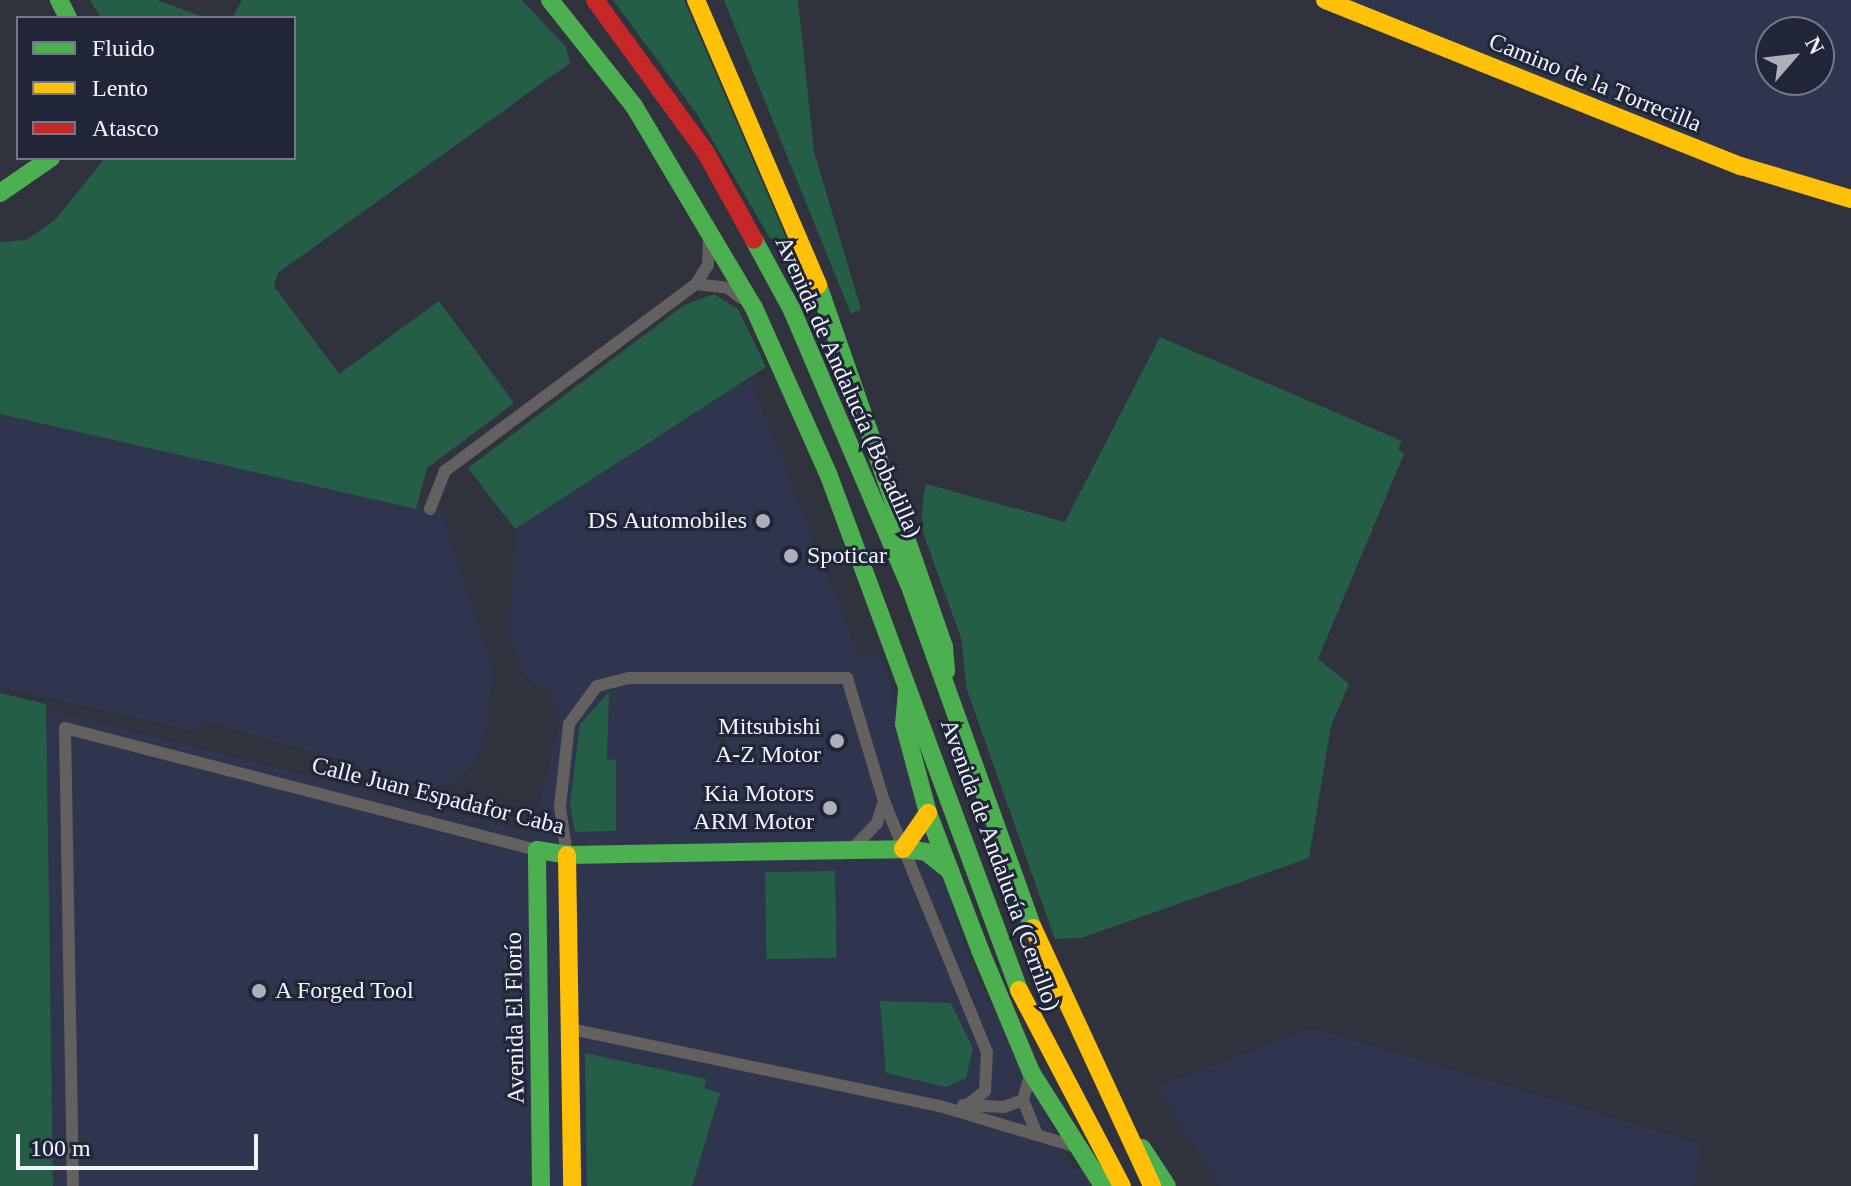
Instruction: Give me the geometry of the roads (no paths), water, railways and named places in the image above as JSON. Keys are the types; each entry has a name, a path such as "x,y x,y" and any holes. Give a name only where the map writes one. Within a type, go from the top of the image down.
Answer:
{"main road":[{"path":"550,0 634,106 710,228 754,308 829,476 908,684"},
{"name":"Avenida de Andalucía (Bobadilla)","path":"595,0 706,153 758,244 867,475 947,689"},
{"path":"696,0 825,302 944,647 947,689"},
{"name":"Camino de la Torrecilla","path":"1325,0 1741,166 1851,199"},
{"path":"0,193 48,160"},
{"name":"Avenida de Andalucía (Cerrillo)","path":"908,684 904,724 928,813 980,950 1031,1072 1103,1186"},
{"name":"Avenida de Andalucía (Cerrillo)","path":"908,684 983,900 1041,1041 1122,1186"},
{"name":"Avenida de Andalucía (Cerrillo)","path":"947,689 1042,954 1116,1120 1152,1186"},
{"path":"928,813 903,849 926,852 950,871"},
{"name":"Calle Juan Espadafor Caba","path":"537,850 567,855 903,849"},
{"name":"Avenida El Florío","path":"537,850 541,1186"},
{"path":"567,855 572,1186"},
{"path":"980,950 983,900"},
{"path":"539,1029 571,1029"},
{"path":"1116,1120 1167,1186"}],"street":[{"path":"430,509 445,471 696,284 708,265 710,228"},
{"path":"696,284 728,288 754,308"},
{"path":"567,855 560,807 569,724 585,695 612,680 847,678 884,801 987,1052 985,1091 967,1105"},
{"name":"Calle Juan Espadafor Caba","path":"73,1186 65,728 537,850"},
{"path":"852,849 877,823 884,801"},
{"path":"571,1029 940,1106 1079,1147"},
{"path":"1031,1072 1023,1100 1036,1132"},
{"path":"940,1106 1004,1107 1023,1100"}],"place":[{"name":"DS Automobiles","path":"763,521"},
{"name":"Spoticar","path":"791,556"},
{"name":"Mitsubishi A-Z Motor","path":"837,741"},
{"name":"Kia Motors ARM Motor","path":"830,808"},
{"name":"A Forged Tool","path":"259,991"}]}
